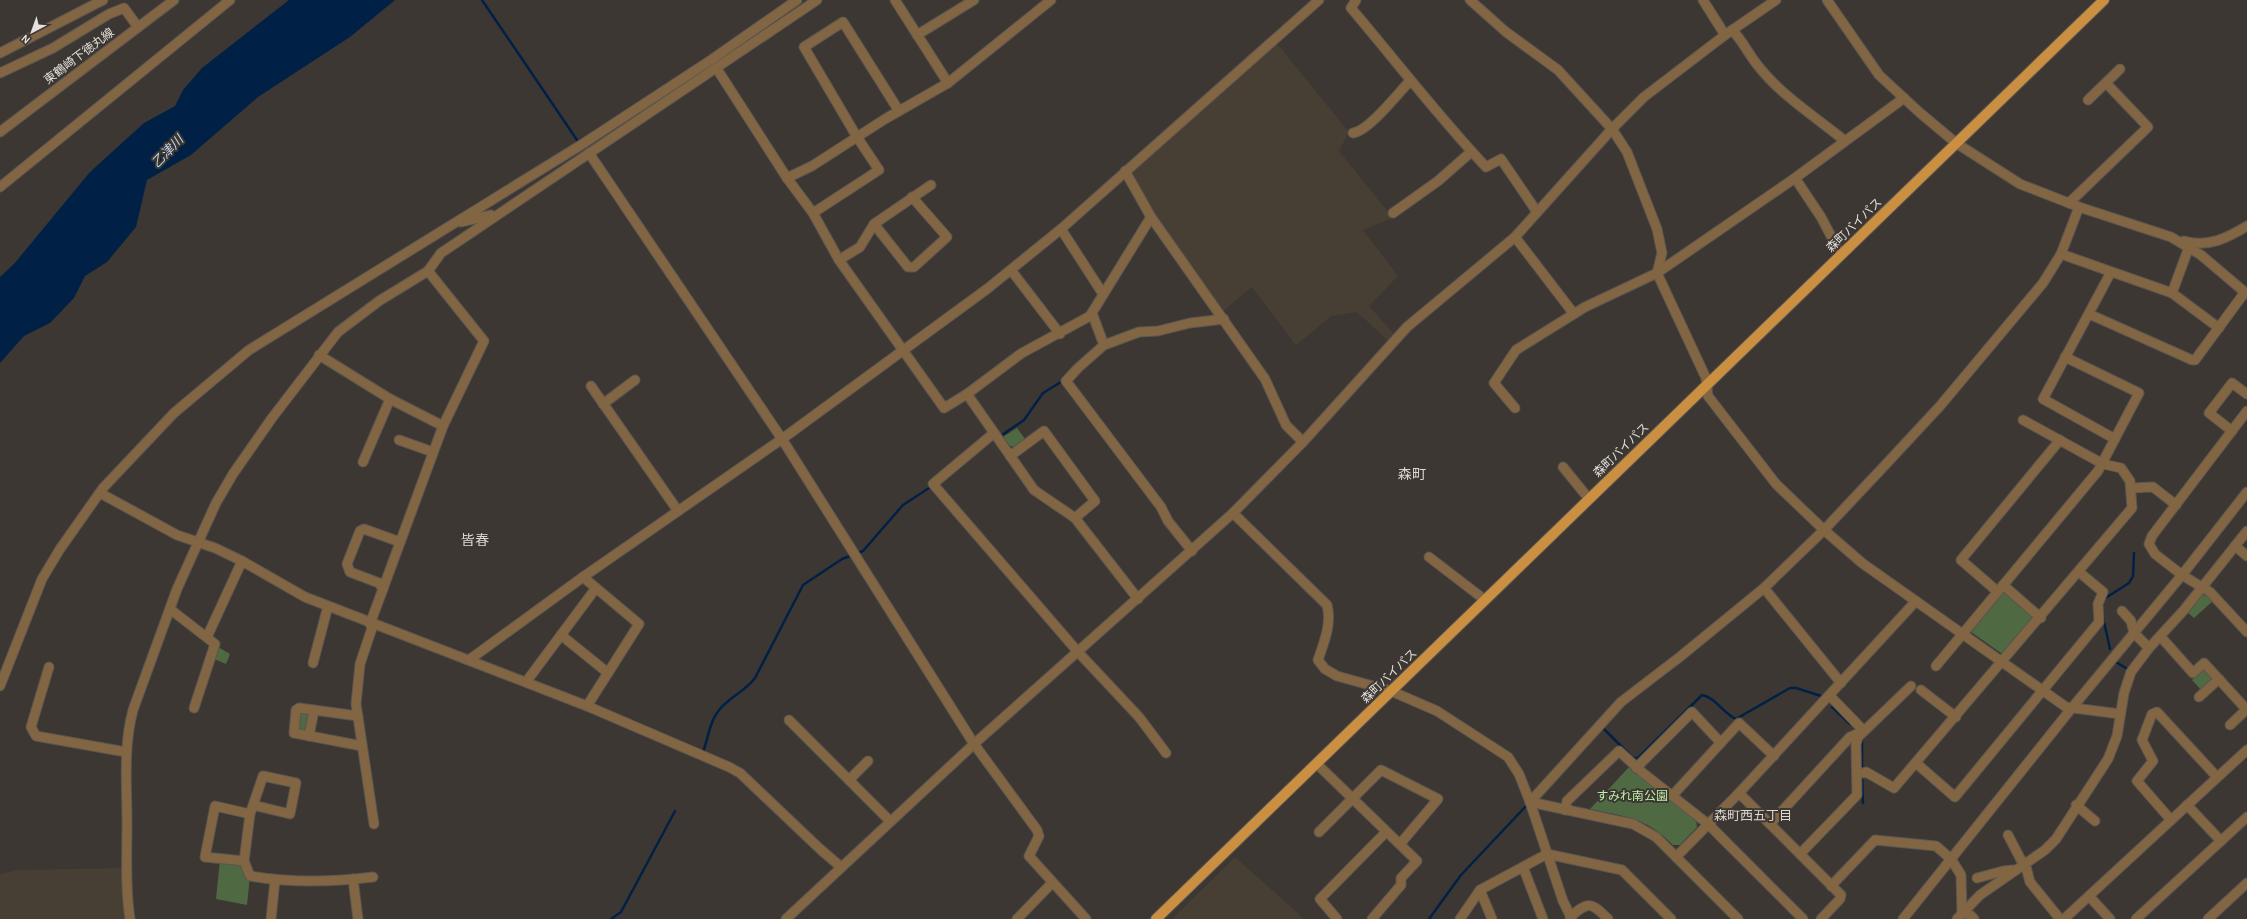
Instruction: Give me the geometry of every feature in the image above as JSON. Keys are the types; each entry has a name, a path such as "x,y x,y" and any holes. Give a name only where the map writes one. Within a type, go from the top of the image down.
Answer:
{"main road":[{"name":"森町バイパス","path":"1156,919 2104,0"}],"street":[{"path":"0,53 103,0"},
{"name":"東鶴崎下徳丸線","path":"0,132 174,0"},
{"path":"0,187 230,0"},
{"path":"0,686 56,546 100,493 174,413 249,350 587,141 711,60 797,0"},
{"path":"130,919 127,866 126,752 129,725 133,710 170,608 216,503 234,474 319,355 338,332 379,301 428,271 441,253 496,214 817,0"},
{"path":"895,0 948,83"},
{"path":"917,35 974,0"},
{"path":"787,178 812,166 899,111 948,83 1050,0"},
{"path":"469,660 583,577 782,439 1011,270 1061,229 1318,0"},
{"path":"1356,0 1350,8 1384,46 1410,81 1486,167 1501,159 1537,212"},
{"path":"1470,0 1506,32 1558,70 1612,129 1627,152 1657,229 1662,253 1657,273 1706,378 1708,396 1776,484 1824,530 1862,563 2042,690 2071,708 2120,714"},
{"path":"1703,0 1729,33 1740,37 1758,67 1777,86 1845,141"},
{"path":"786,919 974,744 1233,513 1303,442 1407,327 1515,237 1612,129 1644,97 1729,33 1776,0"},
{"path":"1827,0 1879,75 1956,143 2020,184 2079,207 2195,244 2217,242 2247,226"},
{"path":"0,73 53,48 109,14 124,8 138,27"},
{"path":"814,213 879,170 857,137 804,47 843,22 899,111"},
{"path":"717,68 787,178 814,213 839,260 944,408 967,394 1022,353 1060,334 1090,316 1151,217"},
{"path":"2088,100 2120,69"},
{"path":"1353,133 1358,132 1367,126 1410,81"},
{"path":"2069,203 2148,127 2106,83"},
{"path":"1515,408 1494,383 1516,350 1574,314 1657,273 1795,178 1904,98"},
{"path":"1393,213 1438,181 1472,152"},
{"path":"589,153 782,439 974,744 1037,830 1039,836 1029,856 1080,917"},
{"path":"1125,171 1151,217 1265,379 1286,425 1303,442"},
{"path":"1795,178 1821,217 1841,255"},
{"path":"839,260 860,247 874,224 931,185"},
{"path":"874,224 908,267 914,267 947,237 912,197"},
{"path":"1530,802 1621,702 1664,670 1764,588 1824,530 1945,400 2043,283 2061,254 2079,207"},
{"path":"453,224 496,214"},
{"path":"1061,229 1103,294"},
{"path":"1515,237 1574,314"},
{"path":"2089,314 2195,360 2246,293 2201,255 2172,237"},
{"path":"2172,293 2189,247"},
{"path":"2061,254 2172,293 2219,328"},
{"path":"1011,270 1060,334"},
{"path":"374,824 356,704 357,679 362,656 383,589 443,426 484,341 428,271"},
{"path":"2111,272 2043,399 2115,439"},
{"path":"1092,313 1104,345"},
{"path":"1192,551 1168,521 1161,507 1066,381 1104,345 1139,332 1158,331 1190,323 1224,319"},
{"path":"319,355 390,399 443,426"},
{"path":"1936,666 2103,464 2138,393 2065,357"},
{"path":"603,404 635,380"},
{"path":"2232,431 2209,413 2232,382 2247,394"},
{"path":"591,386 678,512"},
{"path":"967,394 1034,490 1075,518 1138,599"},
{"path":"363,462 390,399"},
{"path":"2247,411 2152,536 2149,544 2155,554 2182,575 2210,592 2247,632"},
{"path":"1863,773 1866,772 1894,788 2041,618 2132,508 2131,488 2128,477 2121,468 2103,464 2023,420"},
{"path":"1010,456 1044,431 1095,501 1075,518"},
{"path":"994,433 933,484 1078,652 1139,717 1166,753"},
{"path":"399,440 433,452"},
{"path":"2041,618 1961,560 2060,440"},
{"path":"1563,467 1589,500"},
{"path":"2131,488 2153,487 2176,505"},
{"path":"1903,919 2071,708 2182,575 2247,492"},
{"path":"100,493 177,535 198,542 242,561 305,597 371,624 587,706 740,773 841,867"},
{"path":"1233,513 1327,605 1330,616 1324,643 1318,660 1320,665 1338,676 1391,691 1437,712 1508,757 1519,774 1530,802 1547,854 1571,918 1584,905 1590,905 1596,907 1608,919"},
{"path":"383,589 379,582 350,572 347,564 360,531 364,529 400,542"},
{"path":"1960,916 1980,896 2013,870 2045,850 2056,839 2076,805 2108,759 2117,736 2120,714 2131,672 2148,648 2202,588 2247,531"},
{"path":"2235,546 2247,556"},
{"path":"1429,557 1485,600"},
{"path":"207,637 242,561"},
{"path":"1916,763 1955,797 2099,622 2098,604 2103,592 2079,572"},
{"path":"583,577 639,624 587,706"},
{"path":"526,682 596,588"},
{"path":"1764,588 1841,682"},
{"path":"1676,857 1774,756 1916,601"},
{"path":"313,663 328,606"},
{"path":"170,608 215,644 194,708"},
{"path":"2122,611 2130,621 2134,633 2148,648"},
{"path":"561,635 608,673"},
{"path":"2160,636 2193,673 2204,663 2247,709 2230,725"},
{"path":"49,667 31,727 36,736 126,752"},
{"path":"2199,697 2219,679"},
{"path":"1800,854 1857,795 1856,744 1858,737 1911,686"},
{"path":"1921,690 1956,717"},
{"path":"1830,696 1864,731"},
{"path":"358,716 299,708 296,710 294,733 362,746"},
{"path":"309,736 314,710"},
{"path":"1636,768 1692,712 1721,743"},
{"path":"2171,820 2137,782 2153,761 2142,740 2152,714 2157,712 2217,777"},
{"path":"789,720 890,821"},
{"path":"1672,796 1739,723 1774,756"},
{"path":"1770,824 1850,737 1864,731"},
{"path":"2064,919 2247,750"},
{"path":"1565,810 1567,800 1619,751 1636,768 1708,824 1803,919"},
{"path":"849,780 868,761"},
{"path":"1317,764 1417,862 1401,878 1401,885 1372,919"},
{"path":"1319,832 1381,770 1438,800 1400,844"},
{"path":"244,861 205,857 214,806 252,809 290,814 296,783 263,776 252,809 244,861 250,876 275,880 353,879 373,877"},
{"path":"1739,793 1841,895 1840,899 1822,919"},
{"path":"1530,802 1638,826 1656,836 1738,919"},
{"path":"2076,805 2095,821"},
{"path":"2187,805 2221,841"},
{"path":"2136,919 2247,817"},
{"path":"1337,919 1320,899 1386,832"},
{"path":"2008,835 2021,860 2025,863 2030,882 2060,919"},
{"path":"1831,886 1875,840 1936,846 1951,859 1961,875 1960,916"},
{"path":"1460,919 1480,890 1547,854 1622,870 1672,919"},
{"path":"1523,867 1543,919"},
{"path":"1977,878 2013,870"},
{"path":"353,879 358,919"},
{"path":"271,919 275,880"},
{"path":"1018,919 1052,883"},
{"path":"2208,919 2247,883"},
{"path":"1480,890 1492,919"},
{"path":"2089,896 2110,919"},
{"path":"1960,916 1970,915 1974,919"}],"shaded area":[{"path":"1274,44 1279,46 1349,132 1339,151 1393,218 1363,230 1398,276 1369,306 1394,334 1387,340 1357,312 1332,316 1296,345 1252,287 1222,312 1148,208 1131,176 1132,170"},
{"path":"1235,857 1289,905 1304,919 1172,919"},
{"path":"124,868 128,919 0,919 0,874 19,870"}],"green space":[{"path":"1017,428 1025,439 1014,447 1010,446 1003,437"},
{"path":"2003,593 2007,593 2033,615 2034,619 2004,655 1971,632"},
{"path":"2202,595 2208,596 2213,601 2194,618 2187,612"},
{"path":"218,647 230,654 226,664 214,659"},
{"path":"2202,671 2206,671 2212,678 2211,682 2202,691 2192,680"},
{"path":"298,712 309,713 311,715 308,730 305,732 299,731"},
{"name":"すみれ南公園","path":"1629,767 1696,820 1697,827 1680,845 1673,845 1644,823 1615,814 1590,809"},
{"path":"220,859 244,861 250,876 247,905 216,899"}],"water":[{"name":"乙津川","path":"289,0 395,0 350,37 258,97 191,155 147,180 136,227 107,262 85,276 74,298 50,323 24,336 0,363 0,277 14,264 90,172 144,123 175,106 183,90 202,68"}],"waterway":[{"path":"482,0 579,143"},
{"path":"1002,435 1024,420 1043,393 1061,382"},
{"path":"703,752 713,719 727,702 755,678 803,585 842,559 863,551 903,505 929,488"},
{"path":"2104,599 2129,583 2133,576 2134,553"},
{"path":"2103,617 2110,649"},
{"path":"2116,662 2129,670"},
{"path":"1603,728 1632,757 1637,759 1702,695 1707,696 1736,719 1790,688 1796,688 1821,696"},
{"path":"1832,707 1850,724"},
{"path":"1862,739 1862,771"},
{"path":"1862,776 1863,803"},
{"path":"1429,919 1461,875 1526,806"},
{"path":"611,919 621,912 675,811"}],"district":[{"name":"森町","path":"1412,474"},
{"name":"皆春","path":"475,540"},
{"name":"森町西五丁目","path":"1753,815"}]}
